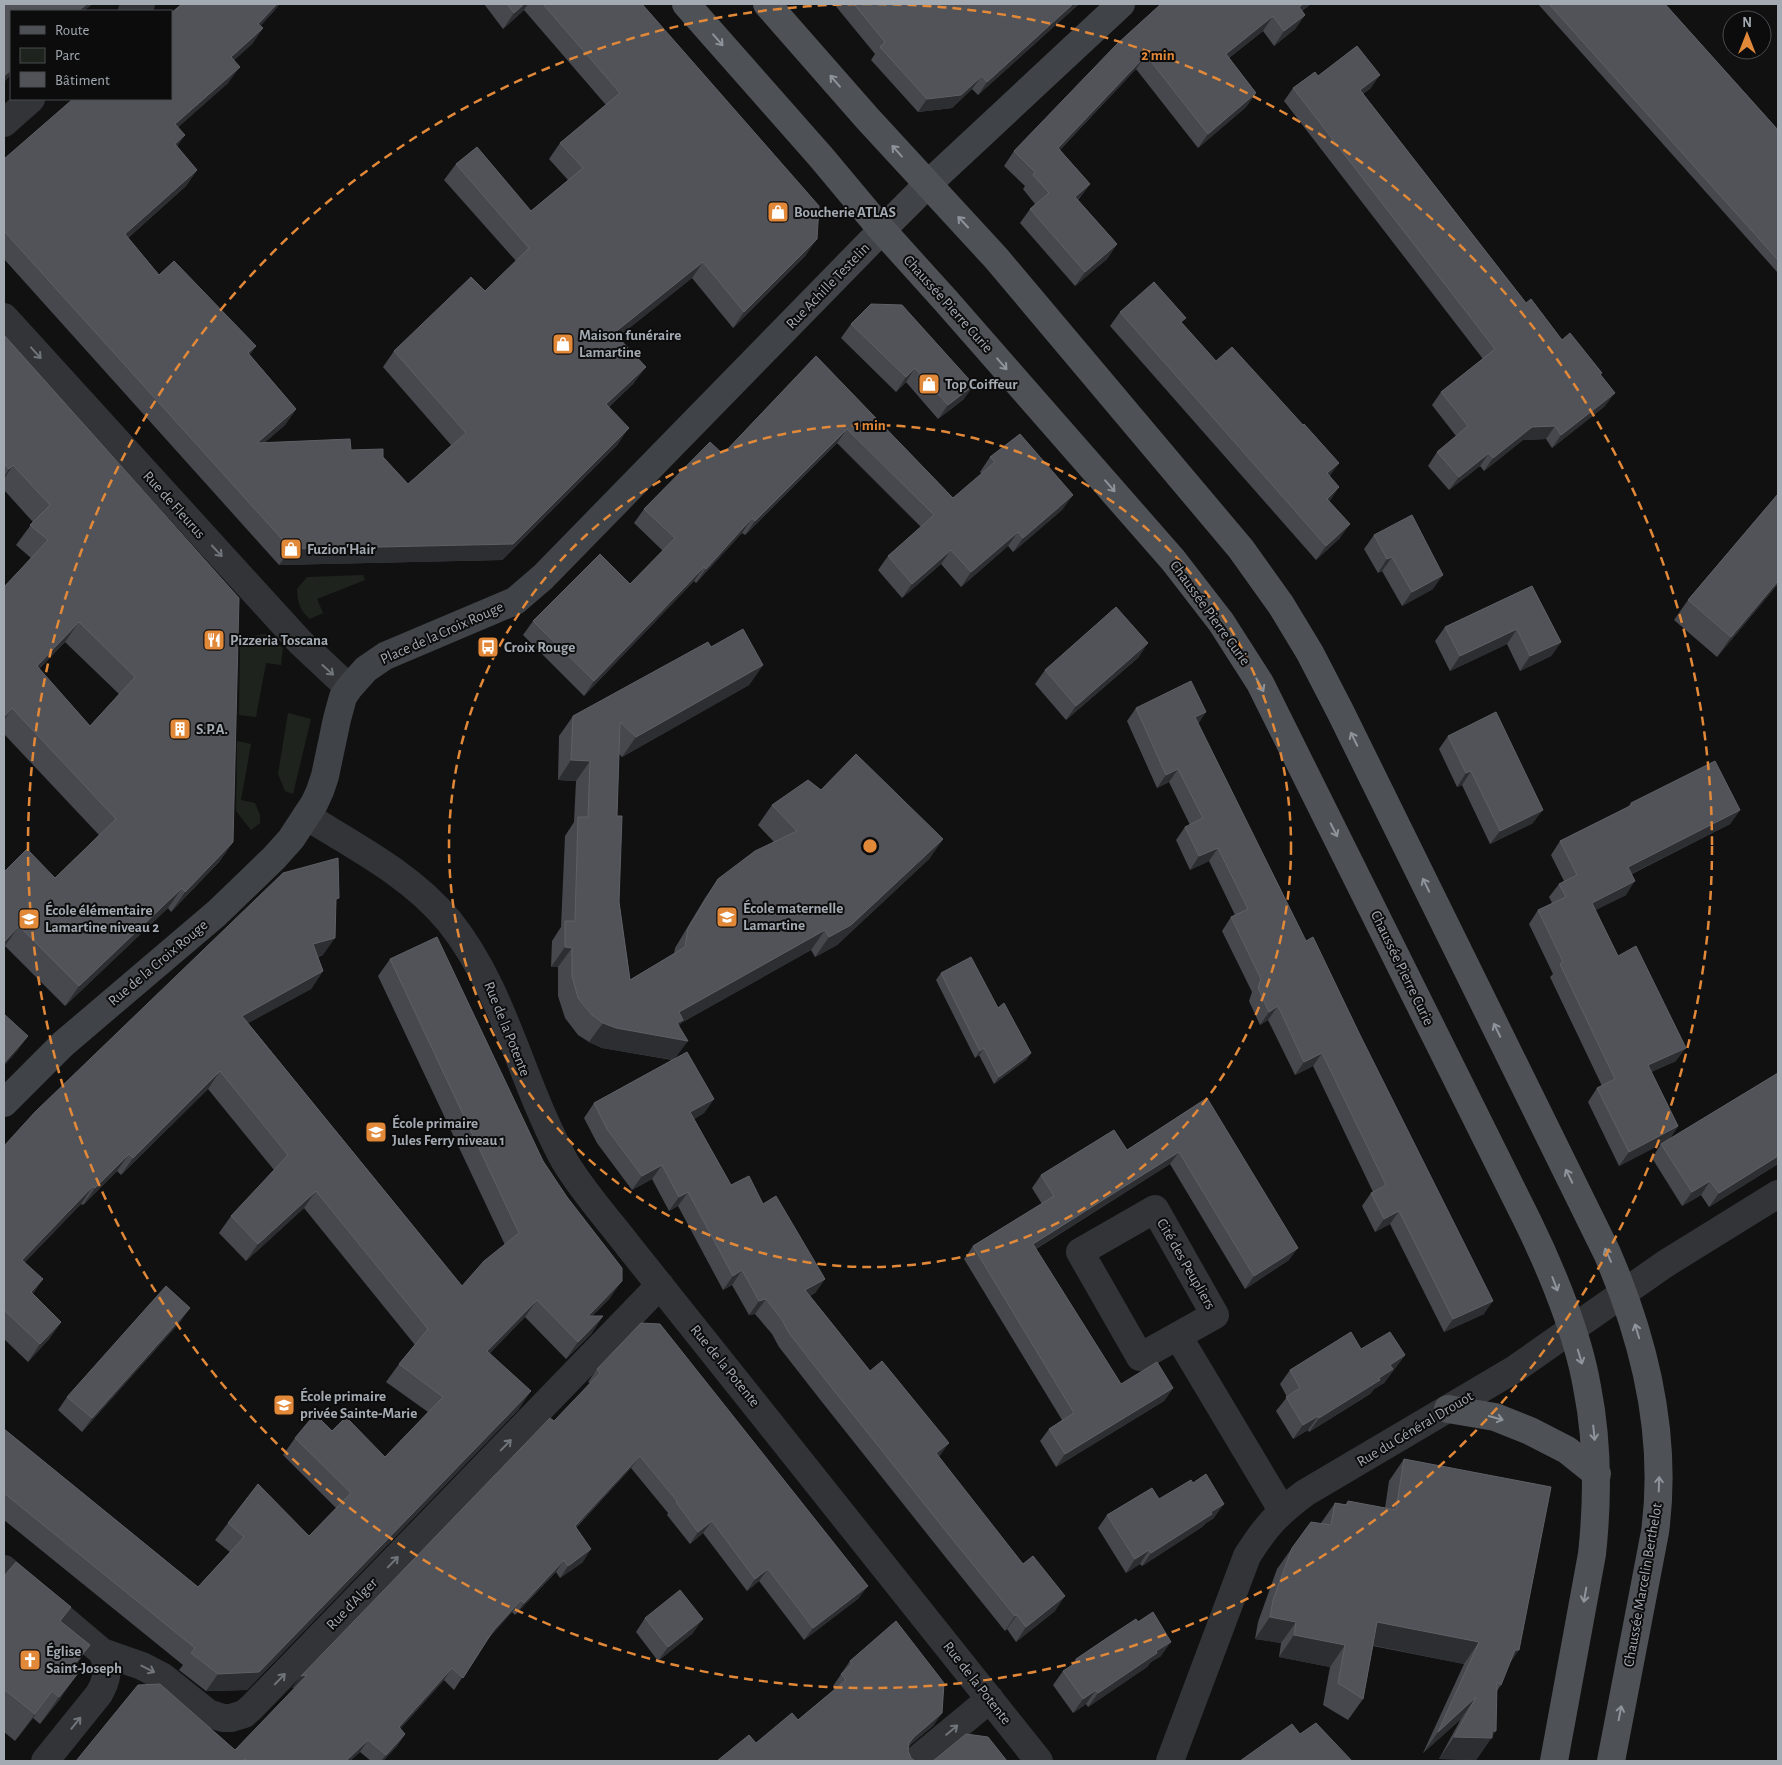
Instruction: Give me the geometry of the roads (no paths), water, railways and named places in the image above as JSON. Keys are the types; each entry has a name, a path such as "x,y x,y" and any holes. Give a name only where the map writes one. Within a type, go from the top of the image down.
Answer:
{"main road":[{"name":"Chaussée Pierre Curie","path":"686,4 821,157 882,230 1174,560 1221,622 1260,683 1337,835 1534,1234 1556,1286 1571,1330"},
{"path":"767,4 996,258 1241,549 1280,605 1310,653 1340,711 1603,1244 1624,1291"},
{"name":"Chaussée Marcelin Berthelot","path":"1611,1761 1654,1532 1659,1487 1659,1452 1647,1370 1624,1291"},
{"path":"1554,1761 1592,1554 1595,1524 1595,1443 1587,1385 1571,1330"},
{"path":"1448,1408 1495,1417 1530,1431 1567,1450 1596,1474"}],"street":[{"name":"Rue Achille Testelin","path":"543,577 928,184 1121,4"},
{"path":"4,123 30,100"},
{"name":"Rue de Fleurus","path":"4,317 300,642 349,688"},
{"name":"Place de la Croix Rouge","path":"306,816 314,804 325,776 343,698 357,678 374,663 515,601 543,577"},
{"name":"Rue de la Potente","path":"306,816 401,876 433,903 463,939 477,959 488,983 541,1112 564,1160 582,1187 1039,1761"},
{"name":"Rue de la Croix Rouge","path":"4,1102 64,1044 217,913 274,858 306,816"},
{"name":"Rue du Général Drouot","path":"1170,1761 1248,1556 1263,1530 1282,1510 1515,1369 1624,1291 1778,1194"},
{"name":"Cité des Peupliers","path":"1155,1209 1216,1315 1178,1336 1140,1357 1080,1252 1155,1209"},
{"name":"Rue d'Alger","path":"4,1569 102,1652 142,1666 164,1677 208,1712 222,1718 231,1718 244,1714 660,1285"},
{"path":"1178,1336 1282,1510"},
{"path":"45,1761 104,1686 107,1663 102,1652"},
{"path":"915,1761 990,1698"}],"place":[{"name":"Boucherie ATLAS","path":"778,212"},
{"name":"Maison funéraire Lamartine","path":"563,344"},
{"name":"Top Coiffeur","path":"929,384"},
{"name":"Fuzion'Hair","path":"291,549"},
{"name":"Pizzeria Toscana","path":"214,640"},
{"name":"Croix Rouge","path":"488,647"},
{"name":"S.P.A.","path":"180,729"},
{"name":"École maternelle Lamartine","path":"727,917"},
{"name":"École élémentaire Lamartine niveau 2","path":"29,919"},
{"name":"École primaire Jules Ferry niveau 1","path":"376,1132"},
{"name":"École primaire privée Sainte-Marie","path":"284,1405"},
{"name":"Église Saint-Joseph","path":"30,1660"}]}
